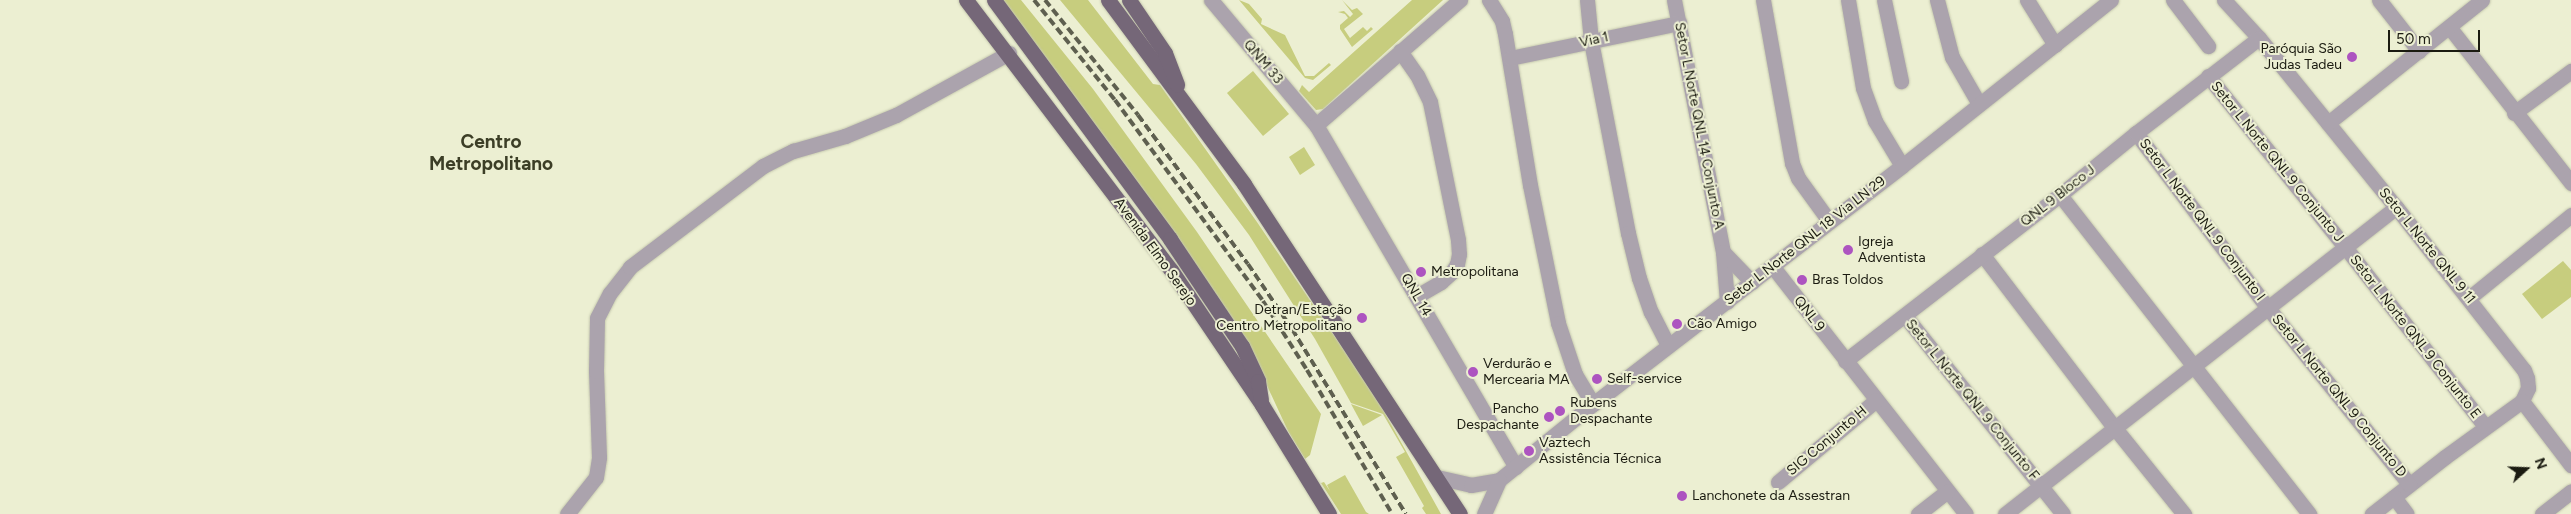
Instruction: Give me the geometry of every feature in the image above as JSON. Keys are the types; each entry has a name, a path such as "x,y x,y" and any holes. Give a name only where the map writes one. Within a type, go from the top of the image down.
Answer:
{"main road":[{"name":"Avenida Elmo Serejo","path":"966,0 1009,54 1056,120 1171,270 1262,405 1329,514"},
{"path":"994,0 1170,239 1242,346 1258,381 1262,405"},
{"path":"1108,0 1244,184 1460,514"},
{"path":"1129,0 1165,53 1183,100"}],"street":[{"name":"QNM 33","path":"1210,0 1316,124"},
{"path":"1316,124 1460,0"},
{"path":"1489,0 1502,21 1510,58 1530,185 1558,323 1575,374 1592,404"},
{"path":"1587,0 1591,41 1628,233 1639,278 1651,312 1668,346"},
{"name":"Setor L Norte QNL 14 Conjunto A","path":"1674,0 1723,252 1727,302"},
{"path":"1763,0 1792,163 1798,178 1829,221"},
{"path":"1848,0 1863,88 1875,121 1902,166"},
{"path":"1884,0 1901,81"},
{"path":"1937,0 1952,57 1979,104"},
{"path":"2028,0 2056,45"},
{"name":"Setor L Norte QNL 18 Via LN 29","path":"1499,480 1592,404 1774,267 1829,221 1902,166 2111,0"},
{"path":"2173,0 2208,46"},
{"path":"2379,0 2419,50"},
{"name":"Setor L Norte QNL 9 11","path":"2228,1 2469,298 2524,370 2528,388 2522,401"},
{"path":"2328,123 2419,50 2450,28 2472,3"},
{"name":"Via 1","path":"1510,58 1679,23"},
{"path":"2450,28 2514,113 2571,183"},
{"name":"QNL 9 Bloco J","path":"1845,361 2259,38"},
{"path":"1400,51 1417,75 1430,102 1459,247 1457,264 1452,272 1441,282 1417,296"},
{"path":"567,514 596,477 599,457 596,371 597,318 610,293 630,267 763,166 793,151 846,136 896,115 1009,54"},
{"path":"2514,113 2571,71"},
{"name":"Setor L Norte QNL 9 Conjunto J","path":"2208,76 2345,247"},
{"name":"QNL 14","path":"1316,124 1516,467"},
{"name":"Setor L Norte QNL 9 Conjunto I","path":"2136,133 2268,308"},
{"path":"2060,195 2309,514"},
{"path":"2005,514 2396,207"},
{"path":"2469,298 2571,215"},
{"name":"Setor L Norte QNL 9 Conjunto E","path":"2345,247 2485,426"},
{"path":"1723,252 1752,282"},
{"path":"1982,254 2114,427 2184,514"},
{"name":"QNL 9","path":"1774,267 1845,361"},
{"name":"Setor L Norte QNL 9 Conjunto D","path":"2268,308 2410,484"},
{"name":"Setor L Norte QNL 9 Conjunto F","path":"1905,316 2063,514"},
{"path":"1845,361 1966,514"},
{"name":"SIG Conjunto H","path":"1778,482 1876,400"},
{"path":"2372,514 2485,426 2522,401 2571,465"},
{"path":"1437,477 1471,485 1499,480"},
{"path":"1484,514 1499,480"},
{"path":"1918,514 1946,491"},
{"path":"2542,514 2571,491"},
{"path":"2394,497 2407,514"}],"green space":[{"path":"1000,0 1021,0 1093,89 1197,232 1321,414 1310,455 1305,459 1288,431 1257,364"},
{"path":"1060,0 1088,0 1153,84 1160,85 1257,222 1377,399 1441,514 1426,514 1422,508 1424,506 1396,457 1405,452 1383,414 1351,403 1315,339 1249,235 1196,164"},
{"path":"1239,0 1249,4 1262,19 1261,24 1285,35 1305,76 1314,76 1329,63 1331,65 1313,80 1305,78"},
{"path":"1342,0 1352,10 1357,8 1363,14 1344,29 1350,38 1363,27 1367,31 1371,27 1373,29 1352,47 1340,29 1340,25 1348,18 1345,14 1338,12 1344,11 1350,17 1353,14"},
{"path":"1412,0 1443,0 1323,109 1316,110 1299,91 1302,85 1309,92"},
{"path":"1253,71 1289,114 1263,136 1227,93"},
{"path":"1304,147 1315,165 1300,175 1289,157"},
{"path":"2563,261 2571,270 2571,297 2542,319 2522,294"},
{"path":"1351,404 1382,415 1363,426"},
{"path":"1345,475 1366,512 1369,514 1341,514 1321,483 1324,482 1330,491 1327,485"}],"railway":[{"path":"1034,0 1115,100 1263,301 1307,370 1392,514"},
{"path":"1045,0 1138,115 1248,264 1292,329 1406,514"}],"place":[{"name":"Paróquia São Judas Tadeu","path":"2352,57"},
{"name":"Igreja Adventista","path":"1848,250"},
{"name":"Metropolitana","path":"1421,272"},
{"name":"Bras Toldos","path":"1802,280"},
{"name":"Detran/Estação Centro Metropolitano","path":"1362,318"},
{"name":"Cão Amigo","path":"1677,324"},
{"name":"Verdurão e Mercearia MA","path":"1473,372"},
{"name":"Self-service","path":"1597,379"},
{"name":"Rubens Despachante","path":"1560,411"},
{"name":"Pancho Despachante","path":"1549,417"},
{"name":"Vaztech Assistência Técnica","path":"1529,451"},
{"name":"Lanchonete da Assestran","path":"1682,496"}],"district":[{"name":"Centro Metropolitano","path":"491,153"}]}
